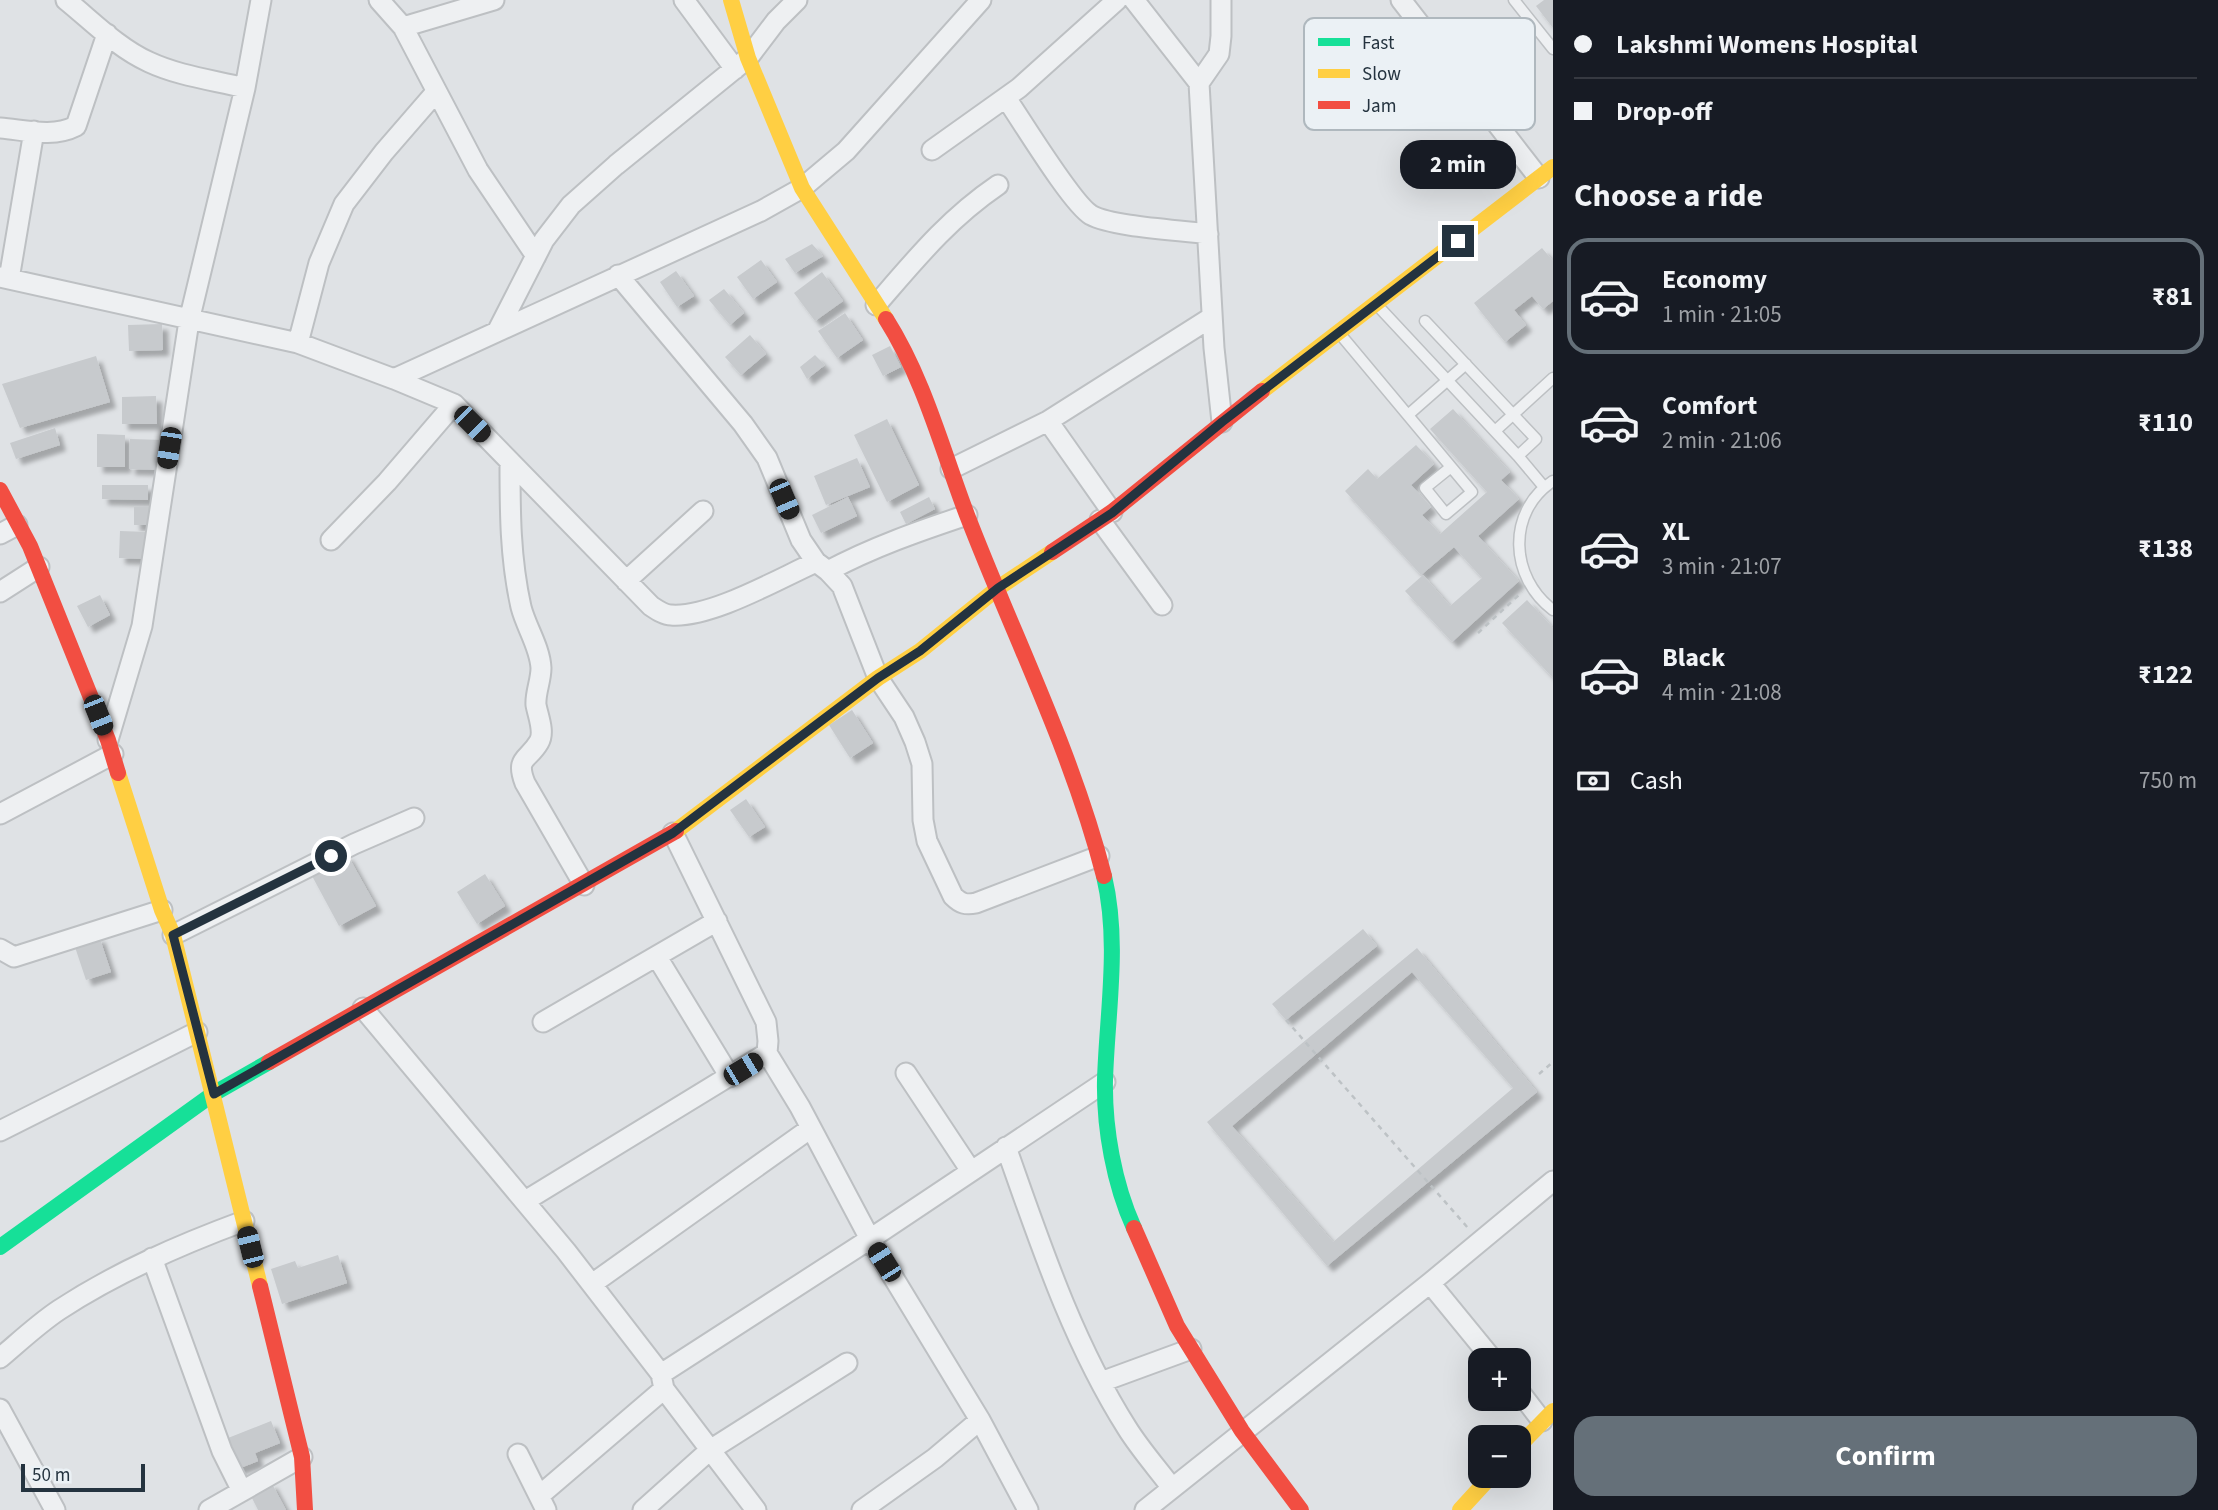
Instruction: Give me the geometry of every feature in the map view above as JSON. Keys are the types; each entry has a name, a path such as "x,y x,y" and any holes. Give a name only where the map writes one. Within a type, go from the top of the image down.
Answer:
{"street":[{"path":"66,0 107,34 149,62 173,71 245,88"},
{"path":"0,814 110,747 142,626 189,321 245,88 261,0"},
{"path":"379,0 404,27 478,170 536,256"},
{"path":"404,27 494,0"},
{"path":"684,0 742,63"},
{"path":"731,0 742,63 802,188 895,335 927,402 967,515 1059,738 1099,856 1108,893 1111,934 1112,987 1105,1082 1112,1155 1128,1215 1177,1326 1242,1431 1301,1510"},
{"path":"498,330 544,240 572,205 616,165 742,63 797,0"},
{"path":"394,379 761,212 802,188 846,150 981,0"},
{"path":"932,150 1006,98 1117,0"},
{"path":"1134,0 1199,83 1212,317 1222,422"},
{"path":"1199,83 1219,54 1221,0"},
{"path":"1401,0 1416,18"},
{"path":"0,128 54,133 65,132 76,126 107,34"},
{"path":"298,343 319,263 344,204 436,92"},
{"path":"1006,98 1074,197 1090,214 1108,220 1208,234"},
{"path":"0,1247 214,1094 673,833 878,678 920,651 998,588 1106,516 1222,422 1546,173 1510,130"},
{"path":"34,131 5,278 189,321 298,343 454,404 651,606 668,615 687,615 712,609 822,566 967,515"},
{"path":"876,305 935,237 968,205 998,185"},
{"path":"618,275 759,446 801,540 842,586 878,678 904,717 915,742 922,764 923,820 927,841 953,896 967,905 976,903 1099,856"},
{"path":"951,469 1048,421 1212,317"},
{"path":"331,540 387,482 454,404"},
{"path":"1048,421 1162,605"},
{"path":"510,462 510,546 522,610 539,655 541,671 536,702 540,742 522,761 520,770 584,885"},
{"path":"0,489 9,530 30,546 110,747 162,910 173,935 302,1457 305,1510"},
{"path":"626,581 703,511"},
{"path":"0,592 39,567"},
{"path":"173,935 354,844 414,818"},
{"path":"673,833 766,1023 766,1053 811,1129 870,1239 980,1420 1026,1509"},
{"path":"0,948 14,957 162,910"},
{"path":"543,1023 717,921"},
{"path":"657,957 730,1077"},
{"path":"363,1008 592,1284 756,1510"},
{"path":"0,1131 11,1128 197,1032"},
{"path":"525,1201 766,1053"},
{"path":"906,1073 971,1171"},
{"path":"518,1454 543,1503 662,1382 1105,1082"},
{"path":"592,1284 811,1129"},
{"path":"1006,1147 1049,1268 1083,1349 1128,1429 1172,1488"},
{"path":"1145,1510 1430,1283 1553,1181"},
{"path":"0,1358 57,1311 127,1269 244,1221"},
{"path":"152,1258 222,1451 242,1491"},
{"path":"1430,1283 1483,1348"},
{"path":"1101,1382 1191,1349"},
{"path":"643,1510 710,1450 847,1363"},
{"path":"1527,1425 1534,1405"},
{"path":"0,1409 55,1510"},
{"path":"862,1510 935,1458 980,1420"},
{"path":"209,1510 302,1457"},
{"path":"1460,1510 1480,1488"}],"lane":[{"path":"1514,0 1528,18"},
{"path":"1535,26 1553,49"},
{"path":"1376,304 1518,456 1549,484 1528,507 1520,530 1519,556 1530,586 1540,600 1553,610"},
{"path":"1425,321 1536,439 1518,456"},
{"path":"1340,333 1472,492 1446,514 1425,488 1451,467"},
{"path":"1408,415 1466,364"},
{"path":"1495,432 1553,378"}],"path":[{"path":"1478,633 1530,586"},
{"path":"1286,1020 1480,1241"},
{"path":"1539,1074 1553,1062"}],"building":[{"path":"1544,0 1553,0 1553,28 1536,6"},
{"path":"812,244 823,256 795,273 785,259"},
{"path":"1542,248 1553,261 1553,301 1543,309 1532,296 1514,310 1526,325 1505,342 1474,303"},
{"path":"761,260 777,282 753,299 737,277"},
{"path":"676,271 694,296 677,307 660,282"},
{"path":"822,272 843,301 815,321 794,293"},
{"path":"724,289 744,313 730,325 709,300"},
{"path":"845,313 863,340 837,358 818,331"},
{"path":"162,324 163,350 129,351 128,325"},
{"path":"750,335 766,354 741,375 725,357"},
{"path":"890,346 901,367 883,376 872,355"},
{"path":"815,355 825,365 807,379 800,367"},
{"path":"96,356 110,402 20,428 2,384"},
{"path":"156,396 157,424 122,424 122,397"},
{"path":"1453,409 1510,472 1501,480 1519,499 1478,536 1519,581 1452,642 1405,591 1423,575 1450,606 1482,578 1454,547 1421,575 1345,491 1368,469 1377,479 1416,445 1434,464 1411,485 1431,507 1422,515 1440,534 1487,492 1430,429"},
{"path":"887,419 919,485 887,502 854,435"},
{"path":"55,428 60,445 16,459 10,443"},
{"path":"97,434 125,435 125,467 97,467"},
{"path":"130,439 163,440 162,470 129,469"},
{"path":"857,458 870,487 826,505 814,476"},
{"path":"102,485 148,485 148,500 102,499"},
{"path":"848,497 857,516 821,533 812,515"},
{"path":"929,497 935,509 906,524 900,512"},
{"path":"134,507 154,507 153,525 134,525"},
{"path":"120,531 148,532 147,559 119,558"},
{"path":"100,595 110,615 88,627 77,606"},
{"path":"1527,600 1553,628 1553,678 1502,623"},
{"path":"852,710 873,743 850,758 829,725"},
{"path":"746,799 765,827 749,837 730,810"},
{"path":"347,854 376,906 339,926 311,874"},
{"path":"485,874 505,906 477,924 457,892"},
{"path":"1363,929 1377,946 1286,1020 1272,1004"},
{"path":"99,936 111,972 86,980 74,944"},
{"path":"1417,948 1537,1092 1327,1266 1207,1122","holes":["1412,972 1513,1088 1333,1242 1232,1126"]},
{"path":"338,1255 347,1283 282,1304 271,1269 295,1261 298,1268"},
{"path":"271,1421 280,1443 255,1453 258,1461 235,1470 223,1440"},
{"path":"271,1482 286,1510 258,1510 250,1494"}],"traffic: fast":[{"path":"1104,876 1109,901 1112,952 1105,1080 1106,1117 1116,1174 1134,1228"},
{"path":"0,1247 213,1094 269,1062"}],"traffic: slow":[{"path":"731,0 748,58 802,188 886,319"},
{"path":"1262,391 1553,167"},
{"path":"676,831 878,678 920,651 998,588 1052,552"},
{"path":"118,773 162,910 173,935 260,1286"},
{"path":"1531,1434 1553,1411"},
{"path":"1460,1510 1480,1488"}],"traffic: jam":[{"path":"886,319 922,390 967,515 1059,738 1104,876"},
{"path":"1052,552 1112,512 1262,391"},
{"path":"0,490 30,546 108,740 118,773"},
{"path":"269,1062 676,831"},
{"path":"1134,1228 1177,1326 1242,1431 1301,1510"},
{"path":"260,1286 302,1457 305,1510"}],"route":[{"path":"331,856 173,935 214,1094 673,833 878,678 920,651 998,588 1112,513 1222,422 1458,241"}]}
